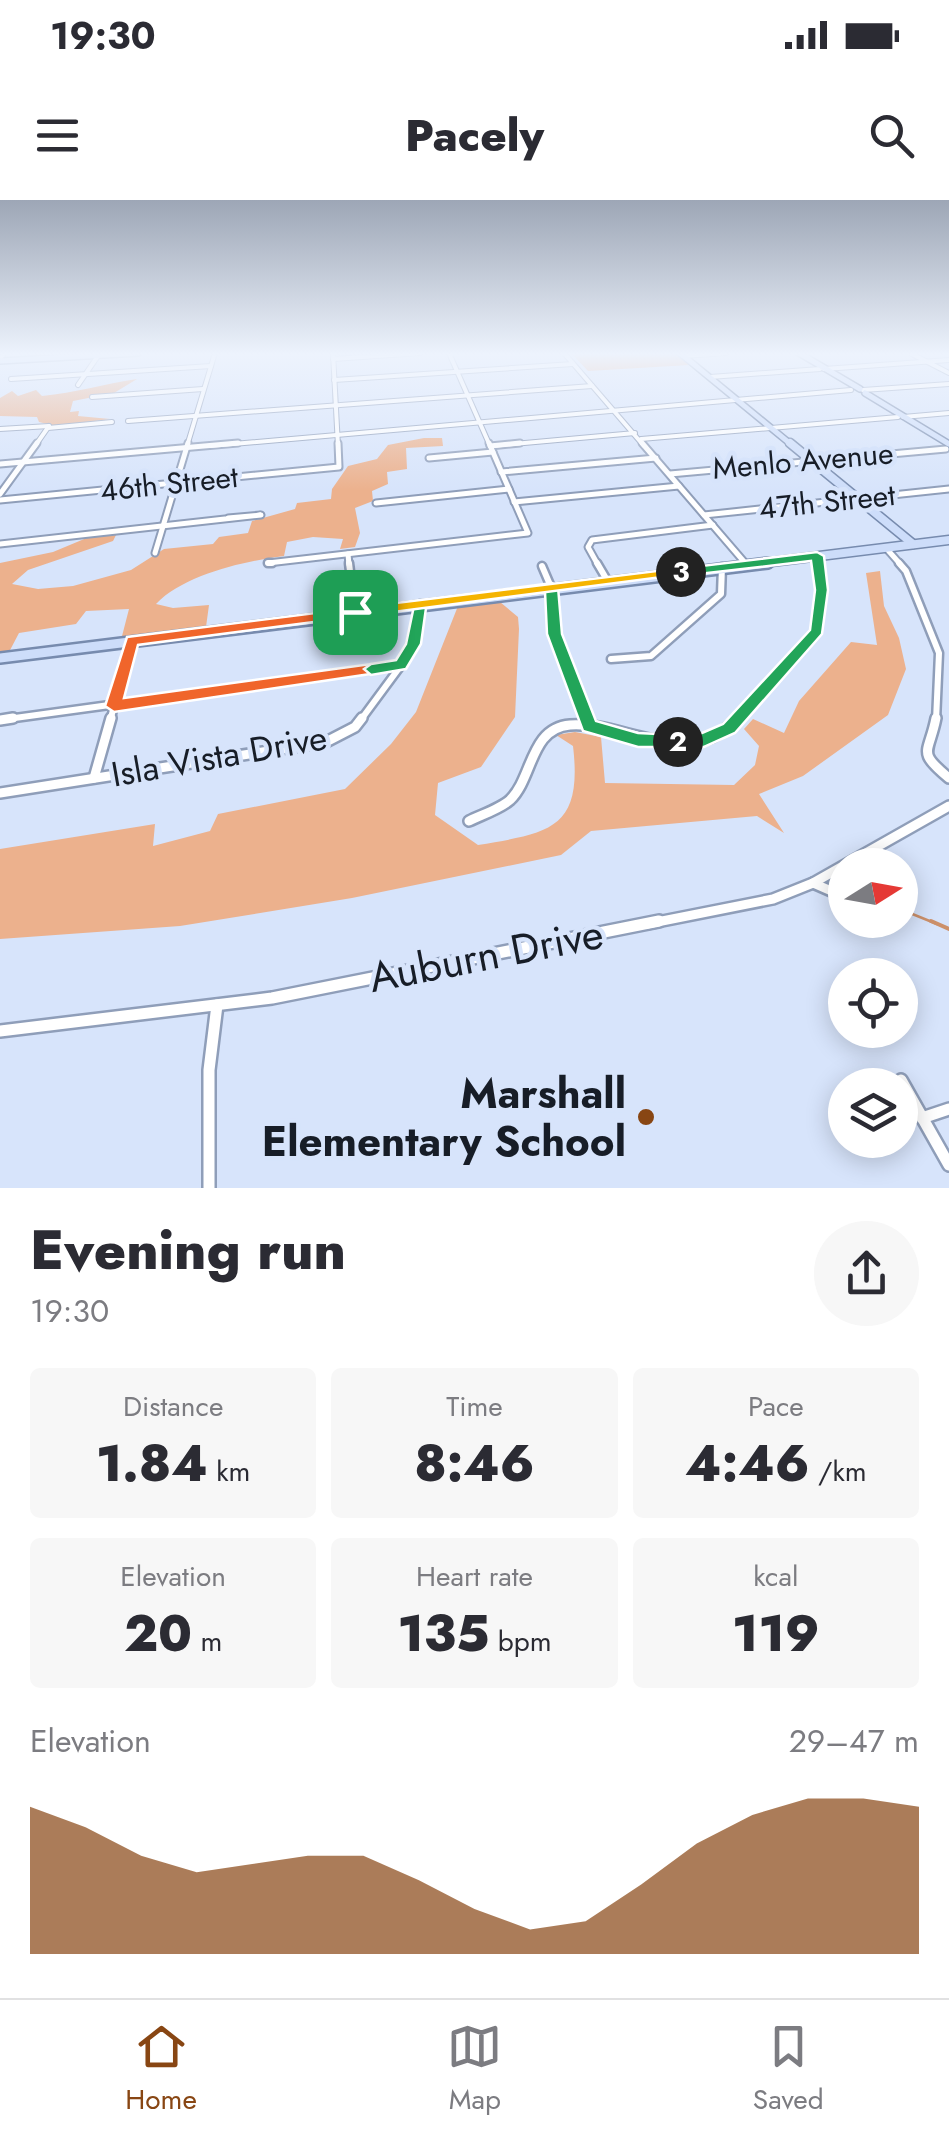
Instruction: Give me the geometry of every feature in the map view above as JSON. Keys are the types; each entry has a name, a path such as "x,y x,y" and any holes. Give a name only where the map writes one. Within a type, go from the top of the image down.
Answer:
{"main road":[{"path":"871,399 944,447"},
{"path":"738,401 914,544"},
{"path":"0,658 949,540"}],"street":[{"path":"154,554 200,399"},
{"path":"336,399 337,433"},
{"path":"128,421 400,399"},
{"path":"268,563 528,533 469,399"},
{"path":"605,399 746,564"},
{"path":"0,464 761,399"},
{"path":"429,458 638,436 949,413"},
{"path":"0,429 112,422"},
{"path":"0,497 48,427"},
{"name":"46th Street","path":"0,497 339,467 337,433"},
{"name":"Menlo Avenue","path":"670,474 944,447"},
{"path":"501,472 656,458"},
{"path":"514,502 680,486"},
{"path":"376,503 509,489"},
{"name":"47th Street","path":"704,515 949,489"},
{"path":"0,542 245,514 261,515 243,520 228,518"},
{"path":"607,580 588,546 592,540 713,525"},
{"path":"886,548 906,571 938,653 936,723 925,749 928,762 949,778"},
{"path":"348,554 355,612"},
{"path":"469,822 512,799 548,733 565,725 590,726 638,740 683,742 704,740 729,728 817,631 822,590 817,556"},
{"path":"542,566 552,587 555,634 590,726"},
{"path":"612,659 651,656 721,594 722,567"},
{"name":"Isla Vista Drive","path":"0,793 326,742 355,727 401,665 413,644 420,604"},
{"path":"94,778 132,640"},
{"path":"0,720 401,665"},
{"name":"Auburn Drive","path":"0,1031 272,998 773,899 813,883 949,806"},
{"path":"813,883 828,890"},
{"path":"209,1188 209,1070 217,1005"},
{"path":"922,1118 949,1109"},
{"path":"918,1111 949,1165"}],"shaded area":[{"path":"0,399 83,399 73,401 70,412 110,419 55,426 39,422 37,417 0,416"},
{"path":"442,438 443,446 406,448 407,469 387,472 388,484 372,491 373,501 355,508 360,533 355,547 340,549 343,539 313,537 287,542 284,556 234,565 199,577 156,604 173,608 209,605 206,627 121,640 129,609 86,611 76,624 19,633 8,654 0,655 0,563 53,552 89,537 116,535 113,541 28,570 12,584 38,589 73,586 131,570 164,549 213,544 219,537 248,533 252,521 295,509 297,503 331,499 332,489 348,466 377,459 388,445"},
{"path":"880,571 884,606 899,638 906,669 888,715 803,776 759,794 784,833 757,816 591,831 561,855 352,898 180,926 0,939 0,849 155,824 153,846 210,831 218,814 345,789 391,744 416,712 458,606 500,602 518,617 515,717 481,767 438,783 435,815 478,845 542,831 566,811 575,774 573,746 556,735 575,732 601,737 605,783 734,785 755,765 759,746 744,729 753,719 784,733 799,701 851,642 877,645 866,573"}],"waterway":[{"path":"918,916 937,924"},
{"path":"931,921 949,929"}],"place":[{"name":"Marshall Elementary School","path":"646,1117"}],"route":[{"path":"817,556 822,590 817,631 729,728 702,740 638,740 590,726 555,634 552,587 420,604 413,644 401,665 114,706 132,640 355,612 607,580 817,556"}]}
